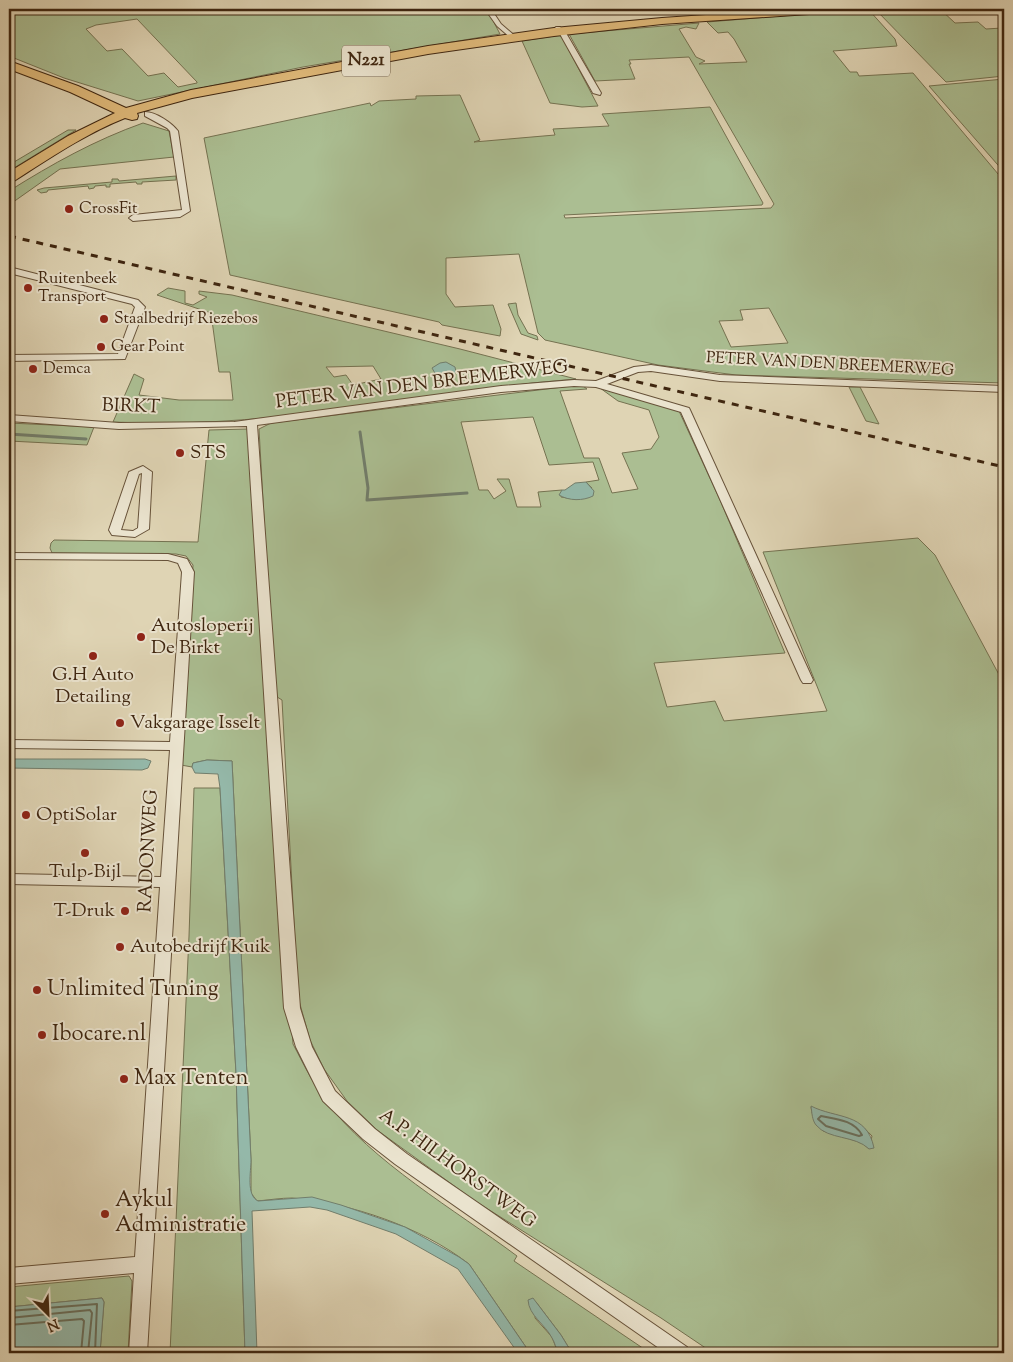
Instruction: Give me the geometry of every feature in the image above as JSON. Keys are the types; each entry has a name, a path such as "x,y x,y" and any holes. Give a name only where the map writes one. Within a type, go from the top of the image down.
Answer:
{"main road":[{"name":"N221","path":"139,115 191,94 220,90 314,70 559,29 838,9"},
{"path":"9,65 139,115"},
{"path":"9,178 72,139 139,115"},
{"path":"9,185 82,141 139,115"}],"street":[{"path":"488,9 499,25 513,37"},
{"path":"559,29 597,93"},
{"path":"134,218 180,214 186,211 173,135 168,129 139,115"},
{"path":"9,270 135,302 140,307 122,357 123,370"},
{"path":"9,358 122,357"},
{"name":"PETER VAN DEN BREEMERWEG","path":"597,384 637,369 651,368 720,378 1004,390"},
{"name":"PETER VAN DEN BREEMERWEG","path":"252,423 501,389 574,383 597,384 685,410 807,680"},
{"name":"BIRKT","path":"9,418 120,426 252,423"},
{"name":"A.P. HILHORSTWEG","path":"252,423 292,1008 304,1047 329,1096 369,1134 401,1159 681,1353"},
{"path":"143,469 147,472 145,504 143,529 135,534 116,533 115,530 134,472 143,469"},
{"path":"124,504 145,504"},
{"path":"9,556 117,556 125,534"},
{"name":"RADONWEG","path":"117,556 168,557 183,561 188,572 138,1353"},
{"path":"9,744 176,746"},
{"path":"9,879 167,882"},
{"path":"9,1276 143,1264"}],"shaded area":[{"path":"9,9 487,9 500,34 303,67 138,101 64,78 9,56","holes":["137,19 197,82 178,87 164,73 148,76 122,49 107,51 86,29 96,25"]},
{"path":"868,9 895,39 897,46 833,51 850,72 857,72 859,76 913,73 1004,181 1004,383 736,375 658,365 545,340 538,333 519,254 446,258 446,294 455,307 493,305 501,329 500,336 442,325 439,322 230,275 204,138 370,103 371,106 379,101 416,99 416,96 460,95 480,140 474,142 555,135 553,129 609,126 602,114 710,107 763,203 762,205 564,215 565,218 771,208 774,204 689,57 629,60 635,79 595,81 569,34 699,23 696,29 686,27 679,29 696,57 705,61 699,64 747,62 728,32 718,33 707,22","holes":["769,308 788,343 731,347 719,321 743,320 740,310"]},
{"path":"875,9 940,9 955,23 978,22 986,29 1002,28 1004,30 1004,76 946,82"},
{"path":"561,35 598,106 582,107 550,103 522,41"},
{"path":"1004,79 1004,172 929,86"},
{"path":"143,123 169,131 174,157 60,169 9,205 9,191 25,181 91,145"},
{"path":"68,130 76,130 9,171 9,165"},
{"path":"176,176 176,180 142,182 142,184 137,184 136,182 110,184 110,187 106,187 106,185 95,186 89,189 88,186 48,190 41,193 37,190 112,182 112,179 118,179 119,181"},
{"path":"168,288 185,291 185,303 193,305 207,297 199,294 199,291 232,295 460,349 576,379 271,417 166,423 113,422 134,374 144,379 139,395 179,400 233,400 230,372 219,372 211,313 157,295","holes":["373,366 381,379 353,385 346,375 334,377 326,367"]},
{"path":"516,303 518,315 528,333 537,336 538,340 521,334 508,304"},
{"path":"583,386 587,389 560,391 584,458 599,458 612,493 638,489 622,453 651,449 659,437 649,410 618,401 600,388 679,411 720,500 785,653 654,663 667,707 715,701 724,721 827,711 763,552 918,538 935,555 1004,684 1004,1353 713,1353 661,1318 475,1201 377,1130 347,1101 324,1069 310,1040 298,997 282,700 274,695 259,429 271,423","holes":["533,417 549,465 593,462 599,480 586,482 592,488 574,499 561,497 562,490 538,492 541,507 517,507 509,479 497,479 506,491 494,499 488,490 479,490 461,422","811,1107 857,1123 872,1136 869,1149 863,1143 823,1131 812,1113"]},
{"path":"849,387 860,387 879,424 866,421"},
{"path":"9,423 94,427 87,445 9,441"},
{"path":"248,429 293,1044 325,1100 344,1123 390,1165 517,1256 514,1261 650,1353 572,1353 536,1302 535,1318 552,1337 558,1353 530,1353 469,1264 450,1251 407,1228 361,1211 338,1205 292,1198 257,1201 251,1193 232,761 207,760 193,763 192,767 181,765 193,565 186,556 176,554 52,553 50,548 54,540 198,542 209,430"},
{"path":"194,788 220,788 236,1073 245,1353 170,1353"},
{"path":"129,1276 132,1281 128,1353 100,1353 104,1302 102,1298 9,1307 9,1287"}],"water":[{"path":"446,362 455,367 456,372 454,375 444,377 436,375 432,368"},
{"path":"586,482 594,491 593,496 576,500 559,495 562,490 575,483"},
{"path":"9,759 145,759 151,761 148,768 142,770 9,768"},
{"path":"207,760 232,761 251,1160 250,1183 254,1198 258,1201 312,1197 341,1205 405,1227 459,1257 469,1264 530,1353 518,1353 458,1269 396,1234 327,1210 310,1207 252,1211 257,1353 245,1353 236,1073 220,788 218,774 195,773 192,767 193,763"},
{"path":"811,1106 858,1122 870,1136 874,1148 869,1149 856,1141 821,1130 814,1121"},
{"path":"102,1298 104,1302 100,1353 9,1353 9,1307"},
{"path":"533,1298 572,1353 558,1353 549,1333 531,1311 528,1300"}],"waterway":[{"path":"360,432 368,488 367,500 467,493"},
{"path":"9,434 86,439"}],"railway":[{"path":"9,236 1004,467"}],"place":[{"name":"CrossFit","path":"69,209"},
{"name":"Ruitenbeek Transport","path":"28,288"},
{"name":"Staalbedrijf Riezebos","path":"104,319"},
{"name":"Gear Point","path":"101,347"},
{"name":"Demca","path":"33,369"},
{"name":"STS","path":"180,453"},
{"name":"Autosloperij De Birkt","path":"141,637"},
{"name":"G.H Auto Detailing","path":"93,656"},
{"name":"Vakgarage Isselt","path":"120,723"},
{"name":"OptiSolar","path":"26,815"},
{"name":"Tulp-Bijl","path":"85,853"},
{"name":"T-Druk","path":"125,911"},
{"name":"Autobedrijf Kuik","path":"120,947"},
{"name":"Unlimited Tuning","path":"37,990"},
{"name":"Ibocare.nl","path":"42,1035"},
{"name":"Max Tenten","path":"124,1079"},
{"name":"Aykul Administratie","path":"105,1214"}]}
